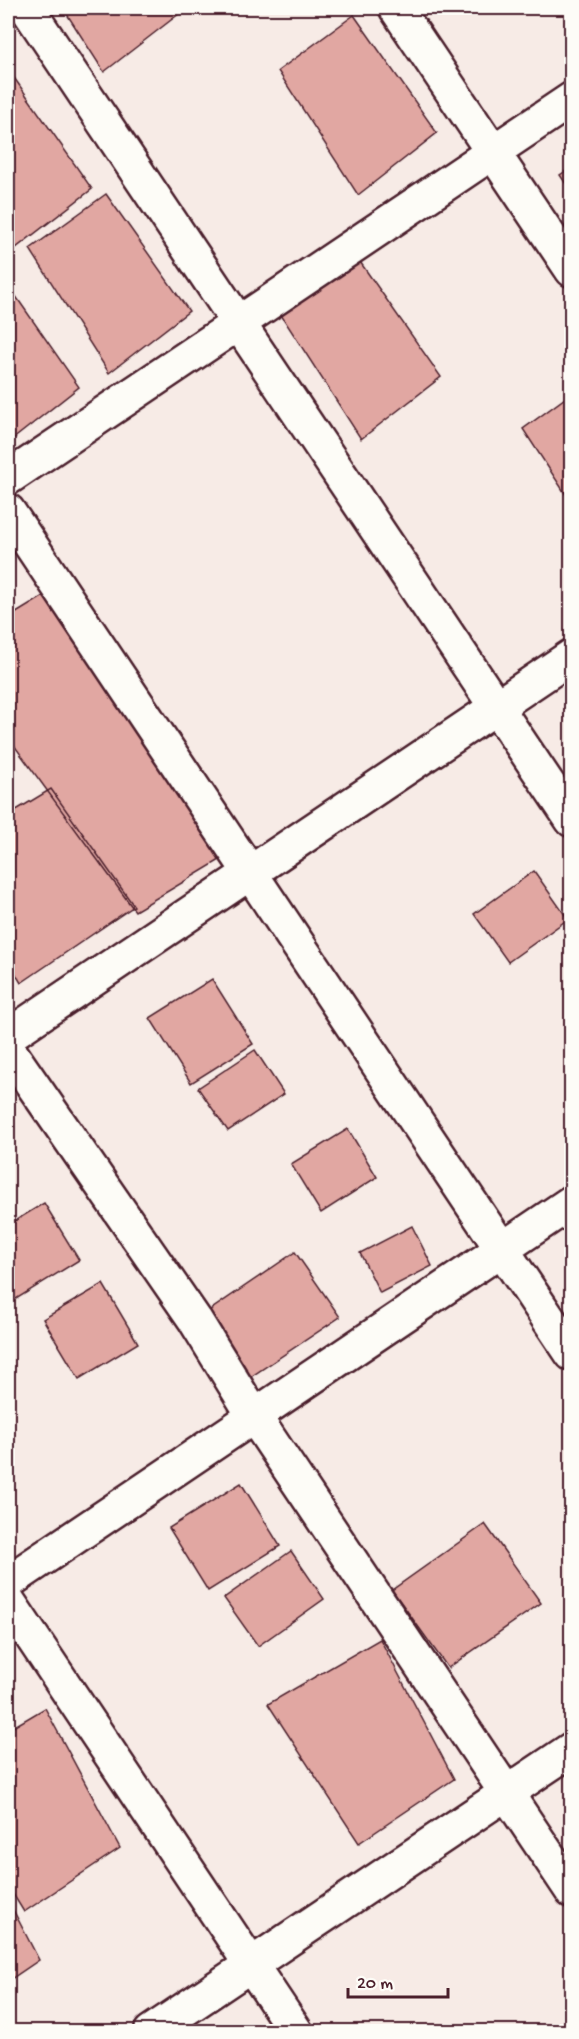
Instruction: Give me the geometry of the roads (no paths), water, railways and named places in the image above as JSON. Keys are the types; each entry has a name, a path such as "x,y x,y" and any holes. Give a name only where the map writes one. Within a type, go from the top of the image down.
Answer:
{"street":[{"path":"27,8 572,820"},
{"path":"396,8 572,270"},
{"path":"8,478 572,99"},
{"path":"8,511 572,1354"},
{"path":"8,1036 572,656"},
{"path":"8,1049 195,1320 254,1416 572,1891"},
{"path":"8,1582 572,1202"},
{"path":"8,1601 296,2031"},
{"path":"151,2031 572,1749"}]}
